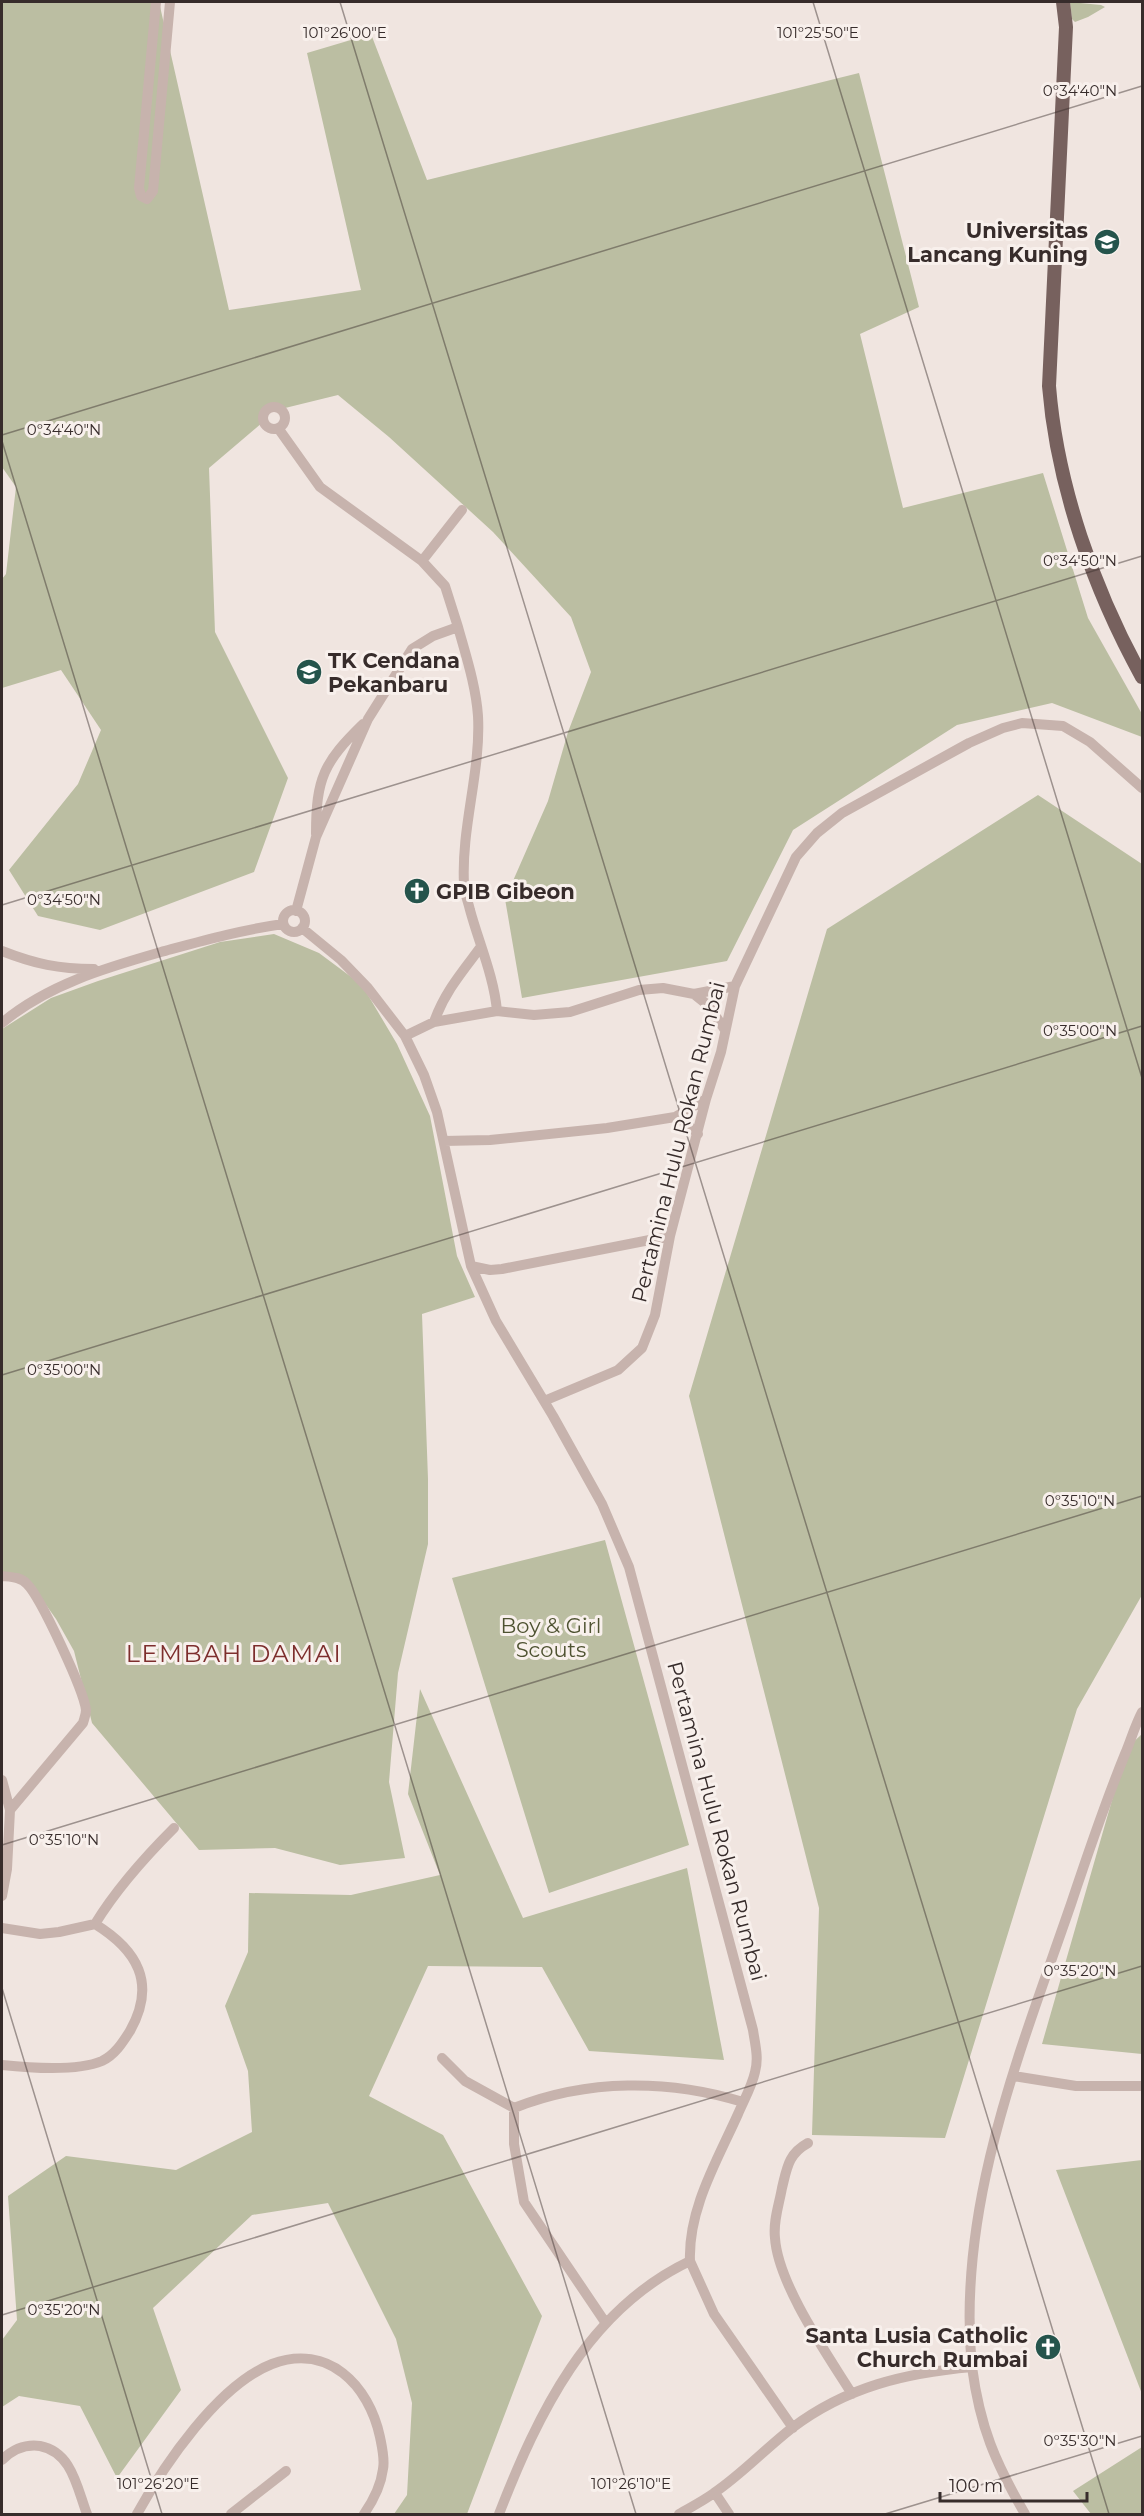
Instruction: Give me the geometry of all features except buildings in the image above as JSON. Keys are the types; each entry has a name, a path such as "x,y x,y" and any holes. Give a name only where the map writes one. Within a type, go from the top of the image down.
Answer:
{"main road":[{"path":"1063,2 1066,27 1049,386 1052,419 1058,455 1087,551 1131,656 1143,677"}],"street":[{"path":"156,2 139,188 141,196 147,199 153,191 170,2"},
{"path":"278,428 321,487 422,561 445,586 474,687 478,715 464,840 464,886 480,948 496,993 497,1011"},
{"path":"422,561 462,510"},
{"path":"296,911 316,837 368,718 412,649 433,636 458,627"},
{"path":"316,837 316,809 326,766 368,718"},
{"name":"Pertamina Hulu Rokan Rumbai","path":"544,1401 618,1370 642,1347 655,1315 670,1236 706,1099 717,1070 735,986 796,856 818,833 842,813 969,743 1003,728 1022,723 1064,726 1090,742 1143,788"},
{"path":"283,924 286,914 296,911"},
{"path":"283,924 291,932 302,928 304,918 296,911"},
{"path":"2,1023 12,1014 52,991 99,969 221,935 283,924"},
{"name":"Pertamina Hulu Rokan Rumbai","path":"302,928 324,945 354,974 405,1036 424,1075 444,1141 471,1266 496,1321 602,1504 629,1567 753,2030 756,2071 703,2191 694,2217 689,2244 690,2261"},
{"path":"434,1022 440,1004 449,989 480,948"},
{"path":"2,951 32,963 63,969 99,969"},
{"path":"405,1036 434,1022 497,1011 534,1015 570,1012 639,990 663,988 694,994 735,986"},
{"path":"694,994 709,1006 725,1030"},
{"path":"444,1141 561,1134 675,1117 706,1099"},
{"path":"675,1117 691,1126 698,1134"},
{"path":"471,1266 490,1270 502,1269 670,1236"},
{"path":"2,1576 20,1579 27,1583 41,1603 82,1695 86,1711 83,1724 10,1810"},
{"path":"1025,2514 989,2445 977,2403 972,2367 969,2310 974,2241 990,2154 1014,2076 1111,1787 1143,1712"},
{"path":"2,1780 10,1810 7,1869 2,1896"},
{"path":"2,1928 40,1934 94,1924 116,1891 141,1860 174,1828"},
{"path":"2,2065 24,2067 88,2065 104,2060 122,2046 134,2023 142,1998 142,1978 133,1956 110,1934 94,1924"},
{"path":"442,2058 465,2081 514,2108 561,2092 640,2085 718,2094 743,2102"},
{"path":"1014,2076 1076,2086 1143,2086"},
{"path":"514,2108 514,2144 524,2202 605,2322"},
{"path":"808,2143 797,2149 786,2168 775,2222 776,2253 802,2312 852,2394"},
{"path":"499,2514 518,2465 555,2392 585,2346 605,2322 630,2299 690,2261 714,2314 793,2427"},
{"path":"137,2514 165,2470 220,2398 271,2365 304,2358 326,2364 349,2377 360,2388 375,2416 384,2468 373,2501 364,2514"},
{"path":"679,2514 715,2493 793,2427 852,2394 885,2381 927,2371 972,2367"},
{"path":"2,2460 9,2453 27,2446 42,2447 59,2453 69,2467 87,2514"},
{"path":"231,2514 286,2471"},
{"path":"715,2493 729,2514"}],"green space":[{"path":"2,2 159,2 229,310 361,290 307,53 371,34 427,180 859,73 919,307 860,334 903,508 1043,473 1088,618 1142,714 1142,737 1052,703 957,725 793,830 727,961 522,998 505,899 548,801 568,732 591,672 571,617 493,532 389,437 338,395 281,409 267,409 263,422 209,468 215,632 288,778 254,872 100,930 38,916 9,870 78,784 101,730 61,670 2,688 2,579 6,574 16,487 2,467"},
{"path":"1070,2 1105,7 1075,22 1072,19"},
{"path":"1038,795 1142,864 1142,1595 1077,1709 945,2138 812,2135 819,1908 689,1396 827,929"},
{"path":"274,934 319,953 362,985 397,1044 430,1116 457,1256 475,1297 422,1314 428,1544 398,1673 389,1782 405,1858 340,1865 275,1848 199,1850 92,1723 74,1651 56,1619 29,1581 2,1575 2,1029 51,998 98,981 220,942"},
{"name":"Boy & Girl Scouts","path":"605,1540 689,1845 549,1893 452,1578"},
{"path":"420,1689 523,1918 687,1868 724,2060 589,2051 542,1967 428,1966 369,2096 443,2135 542,2316 467,2514 394,2514 407,2495 412,2403 396,2339 328,2203 252,2215 153,2308 181,2390 117,2478 80,2406 19,2396 2,2407 2,2340 17,2320 8,2196 66,2156 176,2170 252,2132 248,2071 225,2006 248,1952 249,1893 351,1895 440,1875 408,1794"},
{"path":"1142,1734 1142,2054 1042,2044 1127,1748"},
{"path":"1142,2160 1142,2394 1056,2170"},
{"path":"1142,2447 1142,2514 1091,2514 1073,2491"}],"place":[{"name":"Universitas Lancang Kuning","path":"1107,242"},
{"name":"TK Cendana Pekanbaru","path":"309,672"},
{"name":"GPIB Gibeon","path":"417,891"},
{"name":"Santa Lusia Catholic Church Rumbai","path":"1048,2347"}],"district":[{"name":"LEMBAH DAMAI","path":"234,1653"}]}
